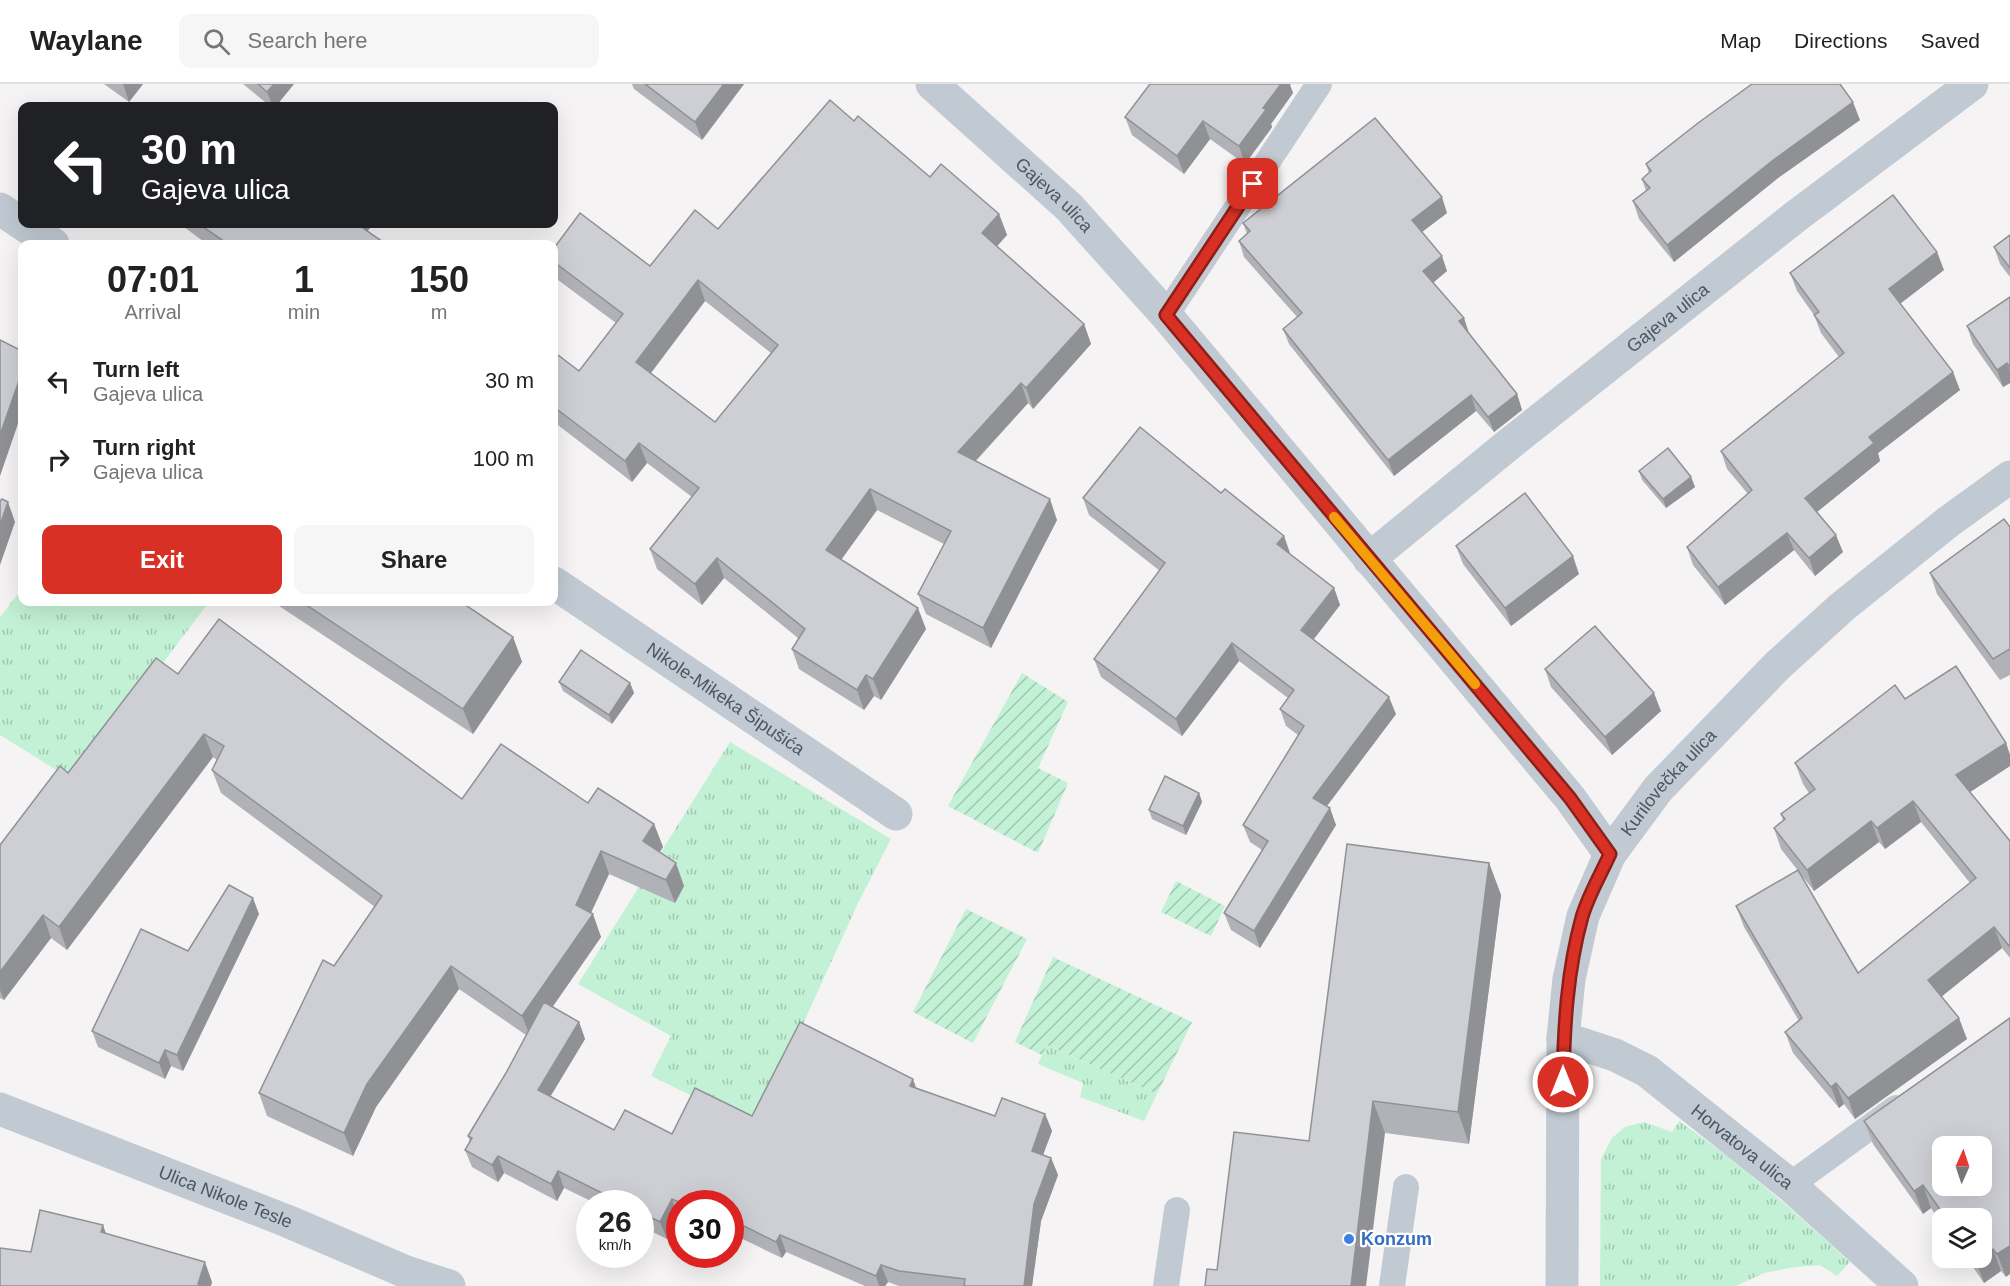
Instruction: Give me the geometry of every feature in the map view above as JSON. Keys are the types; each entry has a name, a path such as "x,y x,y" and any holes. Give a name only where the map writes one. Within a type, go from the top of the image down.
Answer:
{"street":[{"name":"Gajeva ulica","path":"932,84 1069,207 1166,315 1570,798 1610,854"},
{"name":"Gajeva ulica","path":"1369,560 1508,445 1795,217 1972,84"},
{"path":"0,209 18,221"},
{"path":"29,228 47,240"},
{"name":"Kurilovečka ulica","path":"1562,1286 1563,1038 1569,979 1582,916 1610,854 1658,789 1777,666 1842,607 1948,522 2010,477"},
{"name":"Nikole-Mikeka Šipušića","path":"558,586 896,814"},
{"name":"Horvatova ulica","path":"1563,1038 1615,1055 1647,1071 1790,1185 1902,1286"},
{"name":"Ulica Nikole Tesle","path":"0,1109 286,1221 406,1272 449,1286"}],"lane":[{"path":"1166,315 1319,84"},
{"path":"1790,1185 1914,1095"},
{"path":"1392,1286 1406,1186"},
{"path":"1166,1286 1177,1210"}],"green space":[{"path":"18,594 18,606 206,606 74,781 0,735 0,617"},
{"path":"1022,673 1068,702 1038,768 1068,783 1038,853 948,806"},
{"path":"730,742 891,839 859,901 756,1127 651,1076 671,1036 578,984"},
{"path":"1176,881 1225,906 1211,936 1161,912"},
{"path":"966,909 1027,939 973,1043 913,1012"},
{"path":"1053,957 1192,1022 1157,1094 1047,1045 1042,1055 1015,1042"},
{"path":"1047,1045 1157,1094 1144,1121 1080,1097 1083,1083 1038,1064"},
{"path":"1679,1121 1788,1206 1850,1262 1837,1276 1820,1265 1795,1267 1764,1273 1736,1286 1600,1286 1601,1159 1612,1138 1625,1127 1644,1122 1672,1132"}],"building":[{"path":"258,84 274,84 267,92"},
{"path":"645,84 724,84 695,122"},
{"path":"1150,84 1281,84 1263,108 1266,109 1265,111 1239,146 1203,121 1177,156 1125,117"},
{"path":"1752,84 1840,84 1853,102 1772,161 1667,245 1633,201 1650,188 1642,179 1651,171 1646,164"},
{"path":"830,100 854,121 858,116 930,177 941,164 999,214 982,233 1084,324 1026,388 1021,383 958,452 1050,499 983,628 918,594 951,531 870,489 826,550 918,608 873,679 866,675 857,690 792,649 805,629 717,558 695,584 650,549 699,488 639,443 625,461 558,410 558,355 579,371 623,314 558,265 558,243 580,213 650,266 695,210 718,229","holes":["698,280 778,345 715,422 636,362"]},
{"path":"1375,118 1442,197 1412,220 1442,256 1423,271 1464,318 1459,321 1517,394 1488,417 1471,395 1388,460 1283,329 1302,313 1239,241 1250,231 1243,223"},
{"path":"1893,195 1937,252 1889,289 1953,372 1869,437 1874,443 1805,498 1836,535 1809,558 1787,533 1718,587 1687,547 1752,490 1721,451 1844,353 1814,315 1819,312 1790,273"},
{"path":"205,228 363,228 380,240 222,240"},
{"path":"2010,235 2010,268 1994,247"},
{"path":"2010,297 2010,367 2007,363 1997,370 1967,326"},
{"path":"0,340 18,349 18,383 0,435"},
{"path":"1140,427 1221,493 1225,489 1284,536 1277,544 1334,588 1301,630 1389,697 1313,798 1330,808 1254,931 1224,913 1268,841 1243,825 1304,726 1280,709 1294,690 1232,643 1176,719 1094,659 1165,563 1083,498"},
{"path":"1668,448 1691,477 1663,499 1639,471"},
{"path":"1525,493 1573,556 1505,608 1456,546"},
{"path":"2,499 8,502 0,525 0,501"},
{"path":"2004,519 2010,527 2010,649 1993,659 1930,573"},
{"path":"308,606 467,606 513,637 463,709"},
{"path":"219,619 462,799 501,744 588,803 598,788 654,824 643,841 676,863 666,880 601,851 576,905 593,914 522,1016 451,966 367,1084 344,1133 259,1093 323,960 334,966 382,896 212,770 224,746 204,734 59,927 43,915 0,972 0,845 60,766 68,773 156,658 178,674"},
{"path":"1595,626 1654,693 1605,737 1545,669"},
{"path":"581,650 630,683 609,715 559,682"},
{"path":"1956,666 2006,743 1956,775 2010,841 2010,947 1994,927 1928,980 1959,1018 1848,1098 1836,1083 1831,1087 1785,1032 1802,1018 1736,906 1798,870 1858,973 1976,878 1913,801 1877,828 1871,821 1807,870 1774,828 1785,819 1781,814 1815,789 1795,763 1895,685 1905,699"},
{"path":"1165,776 1199,793 1183,826 1149,810"},
{"path":"1347,844 1489,863 1458,1112 1373,1101 1351,1286 1205,1286 1207,1269 1217,1270 1234,1132 1309,1141"},
{"path":"229,885 253,898 177,1055 165,1050 159,1063 92,1031 141,929 188,951"},
{"path":"544,1002 579,1022 538,1090 614,1130 625,1110 672,1134 695,1088 752,1116 800,1022 913,1079 910,1086 995,1116 1002,1098 1045,1114 1032,1151 1051,1158 1034,1204 1024,1286 964,1286 965,1279 899,1271 881,1265 876,1276 780,1235 776,1242 744,1226 744,1190 666,1190 666,1210 660,1222 654,1219 654,1190 596,1190 558,1171 551,1184 498,1156 492,1165 465,1150 472,1138 468,1136 506,1073"},
{"path":"2010,1018 2010,1246 1997,1254 1992,1250 1992,1208 1939,1208 1923,1185 1914,1191 1864,1121"},
{"path":"40,1210 103,1225 101,1232 205,1262 198,1284 204,1286 0,1286 0,1248 31,1252"}],"slow traffic":[{"path":"1334,517 1475,684"}],"place":[{"name":"Konzum","path":"1349,1239"}],"route":[{"path":"1253,184 1166,315 1570,798 1610,854 1582,916 1569,979 1563,1038 1563,1082"}]}
